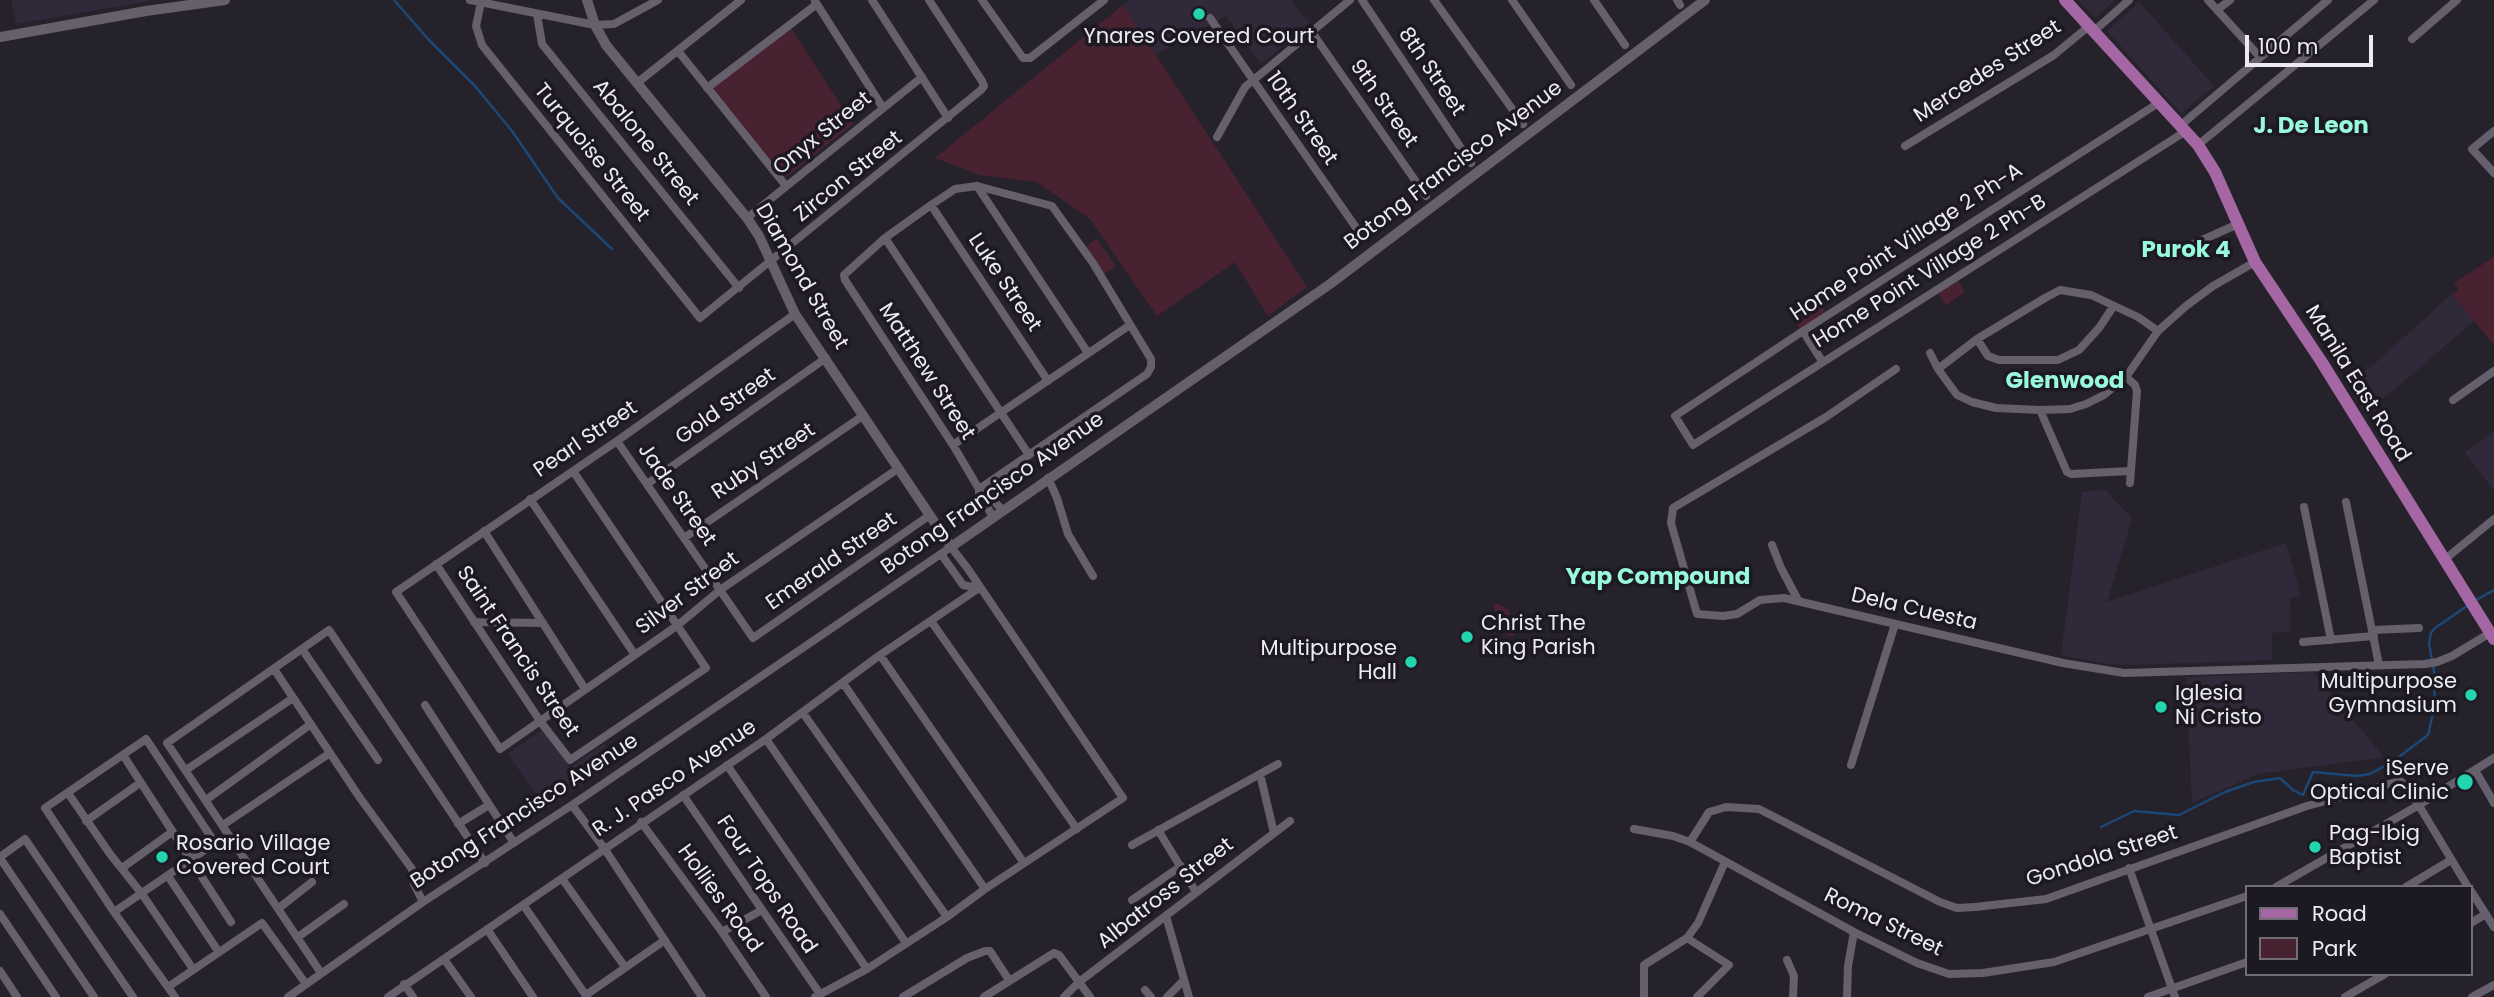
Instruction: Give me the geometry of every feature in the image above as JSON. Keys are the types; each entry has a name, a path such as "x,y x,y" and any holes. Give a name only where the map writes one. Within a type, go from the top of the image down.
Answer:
{"main road":[{"path":"0,37 225,0"},
{"name":"Manila East Road","path":"2065,0 2197,145 2215,172 2255,262 2358,420 2492,636"}],"street":[{"path":"470,0 595,25 614,24 658,0"},
{"name":"Diamond Street","path":"587,0 595,25 606,45 759,236 795,314 951,547"},
{"path":"637,83 741,0"},
{"path":"872,0 948,118"},
{"name":"Zircon Street","path":"701,318 984,86 929,0"},
{"path":"982,0 1023,58 1030,58 1104,0"},
{"path":"1087,0 1094,8"},
{"path":"1217,137 1245,87 1350,0"},
{"name":"8th Street","path":"1362,0 1471,163"},
{"path":"1434,0 1523,124"},
{"path":"1512,0 1571,85"},
{"path":"1594,0 1625,45"},
{"name":"Botong Francisco Avenue","path":"288,997 423,902 572,805 941,554 1329,284 1705,0"},
{"name":"Mercedes Street","path":"1905,146 2054,55 2129,0"},
{"path":"2208,0 2260,57"},
{"path":"2217,10 2230,0"},
{"name":"Home Point Village 2 Ph-B","path":"1693,445 2184,128 2260,57 2328,0"},
{"path":"2197,145 2374,0"},
{"path":"2412,39 2457,0"},
{"name":"Turquoise Street","path":"481,2 476,26 481,45 701,318"},
{"path":"707,88 816,2 883,107"},
{"name":"Abalone Street","path":"537,14 542,44 739,288"},
{"name":"10th Street","path":"1210,18 1364,239"},
{"name":"9th Street","path":"1311,31 1426,196"},
{"path":"678,51 786,186"},
{"name":"Onyx Street","path":"747,218 922,77"},
{"name":"Home Point Village 2 Ph-A","path":"1693,445 1675,416 2160,102"},
{"path":"2494,131 2472,149 2494,173"},
{"path":"977,186 1088,354"},
{"path":"979,489 1030,455 1147,374 1151,359 1093,263 1052,206 977,186 955,189 885,238 1030,455"},
{"name":"Luke Street","path":"931,205 1048,381"},
{"path":"2171,254 2238,224"},
{"name":"Matthew Street","path":"885,238 844,275 845,280 953,445 979,489 981,498 998,514"},
{"path":"1930,353 1957,395 1972,402 1996,408 2040,410 2087,404 2104,395 2126,377 2158,331 2186,306 2213,286 2255,262"},
{"path":"1938,369 1977,339 2060,290 2091,295 2138,317 2158,331"},
{"path":"1977,339 1988,356 1999,360 2058,360 2079,350 2113,307"},
{"name":"Pearl Street","path":"500,749 396,592 617,441 795,314"},
{"path":"953,445 1130,325"},
{"path":"1803,331 1822,361"},
{"name":"Gold Street","path":"647,484 826,358"},
{"name":"Dela Cuesta","path":"1896,369 1826,417 1673,508 1671,523 1698,614 1737,614 1760,600 1784,598 2063,663 2123,673 2425,664 2437,662 2492,636"},
{"path":"2454,400 2494,371"},
{"path":"2126,377 2135,385 2137,391 2130,483"},
{"path":"2040,410 2067,472 2130,471"},
{"name":"Ruby Street","path":"684,538 864,415"},
{"name":"Jade Street","path":"617,441 753,638"},
{"name":"Silver Street","path":"500,749 678,625 720,590 898,468"},
{"path":"573,471 678,625"},
{"path":"1048,478 1068,534 1093,576"},
{"path":"530,499 635,655"},
{"path":"2346,502 2379,665"},
{"path":"2304,507 2331,640"},
{"name":"Emerald Street","path":"753,638 930,515"},
{"path":"2444,560 2494,519"},
{"path":"484,531 585,690"},
{"path":"1772,545 1798,600"},
{"path":"818,996 867,969 947,917 1122,798 951,547"},
{"path":"941,554 963,585 979,588"},
{"name":"Saint Francis Street","path":"436,564 540,721 570,760 706,668 678,625"},
{"name":"R. J. Pasco Avenue","path":"388,997 563,880 641,822 766,739 880,655 979,588"},
{"path":"931,621 1077,829"},
{"path":"474,622 543,623"},
{"path":"1851,765 1895,624"},
{"path":"2303,642 2419,628"},
{"path":"321,973 167,743 329,630 485,863"},
{"path":"302,649 378,760"},
{"path":"880,655 1024,863"},
{"path":"274,669 360,798 412,869 414,884 423,902"},
{"path":"843,683 985,889"},
{"path":"186,770 293,698"},
{"path":"425,705 514,843"},
{"path":"803,713 947,917"},
{"path":"206,800 311,724"},
{"path":"114,912 215,843 146,739 45,808 114,912 175,997"},
{"path":"766,739 906,943"},
{"path":"223,825 330,753"},
{"path":"123,755 231,922"},
{"path":"2279,885 2419,805 2494,758"},
{"path":"1132,845 1278,764"},
{"path":"727,765 867,969"},
{"path":"2474,771 2494,803"},
{"path":"1260,774 1274,833"},
{"name":"Gondola Street","path":"1690,842 1709,812 1726,807 1759,809 1940,902 1957,908 2046,899 2129,867 2307,806 2390,782 2400,781 2419,805"},
{"path":"86,821 140,783"},
{"path":"68,793 193,969"},
{"name":"Four Tops Road","path":"683,795 818,996"},
{"path":"458,824 489,805"},
{"path":"572,805 604,848 702,997"},
{"path":"2419,805 2467,885"},
{"name":"Albatross Street","path":"1064,997 1079,982 1290,821"},
{"name":"Hollies Road","path":"641,822 766,997"},
{"name":"Roma Street","path":"1634,829 1690,842 1854,932 1917,963 1949,974 2034,967 2246,896"},
{"path":"1158,830 1196,892"},
{"path":"122,868 173,832"},
{"path":"94,997 0,858 25,839 133,997"},
{"path":"2409,885 2451,860"},
{"path":"1644,997 1644,965 1687,938 1698,923 1725,862"},
{"path":"1132,900 1181,866"},
{"path":"2129,867 2174,993"},
{"path":"168,876 218,951"},
{"path":"563,880 625,967"},
{"path":"279,908 312,882"},
{"path":"2473,894 2494,927"},
{"path":"298,937 344,904"},
{"path":"524,906 587,996 665,940"},
{"path":"722,932 762,911"},
{"path":"0,914 56,997"},
{"path":"2473,922 2486,914"},
{"path":"1166,916 1189,997"},
{"path":"168,987 262,923 306,984"},
{"path":"487,929 533,997"},
{"path":"1847,997 1848,966 1854,932"},
{"path":"1687,938 1729,965 1697,997"},
{"path":"903,997 967,958 990,951 1009,980"},
{"path":"985,997 1054,953 1090,997"},
{"path":"444,959 471,997"},
{"path":"1787,960 1794,976 1793,997"},
{"path":"2148,997 2174,993 2246,962"},
{"path":"0,971 17,997"},
{"path":"2345,997 2382,976"},
{"path":"1167,997 1184,980"},
{"path":"404,984 413,997"},
{"path":"2472,997 2494,985"}],"shaded area":[{"path":"11,0 155,0 16,24"},
{"path":"1129,0 1291,0 1310,24 1261,64 1226,16 1155,55 1123,5"},
{"path":"2078,0 2115,0 2095,18"},
{"path":"2139,2 2214,86 2181,113 2107,31"},
{"path":"2452,294 2474,321 2381,400 2363,411 2345,382 2373,365"},
{"path":"2494,431 2494,491 2465,452"},
{"path":"2105,490 2132,518 2107,602 2286,543 2301,596 2290,598 2291,631 2272,633 2272,660 2133,665 2108,664 2061,655 2082,492"},
{"path":"2313,672 2384,757 2258,774 2192,803 2186,677"},
{"path":"543,729 570,767 604,744 616,762 546,809 508,754"}],"green space":[{"path":"1123,5 1307,287 1268,316 1235,262 1157,316 1090,219 1037,182 979,175 935,158"},
{"path":"791,28 853,124 784,179 711,89"},
{"path":"1097,239 1116,266 1104,274 1085,247"},
{"path":"2494,257 2494,345 2452,294 2459,290 2454,283"},
{"path":"1958,281 1965,292 1946,305 1938,293"},
{"path":"1818,301 1826,313 1800,329 1793,317"},
{"path":"1496,603 1508,609 1515,625 1514,636 1507,636 1493,606"}],"waterway":[{"path":"394,0 475,86 512,131 558,198 612,249"},
{"path":"2476,600 2494,590"},
{"path":"2101,827 2134,811 2179,815 2225,792 2254,782 2280,778 2303,795 2313,772 2357,776 2370,774 2392,762 2428,735 2434,709 2435,677 2429,643 2431,633 2467,606"}],"place":[{"name":"Ynares Covered Court","path":"1199,14"},
{"name":"Christ The King Parish","path":"1467,637"},
{"name":"Multipurpose Hall","path":"1411,662"},
{"name":"Multipurpose Gymnasium","path":"2471,695"},
{"name":"Iglesia Ni Cristo","path":"2161,707"},
{"name":"iServe Optical Clinic","path":"2465,782"},
{"name":"Pag-Ibig Baptist","path":"2315,847"},
{"name":"Rosario Village Covered Court","path":"162,857"}],"district":[{"name":"J. De Leon","path":"2311,127"},
{"name":"Purok 4","path":"2186,251"},
{"name":"Glenwood","path":"2065,382"},
{"name":"Yap Compound","path":"1658,578"}]}
